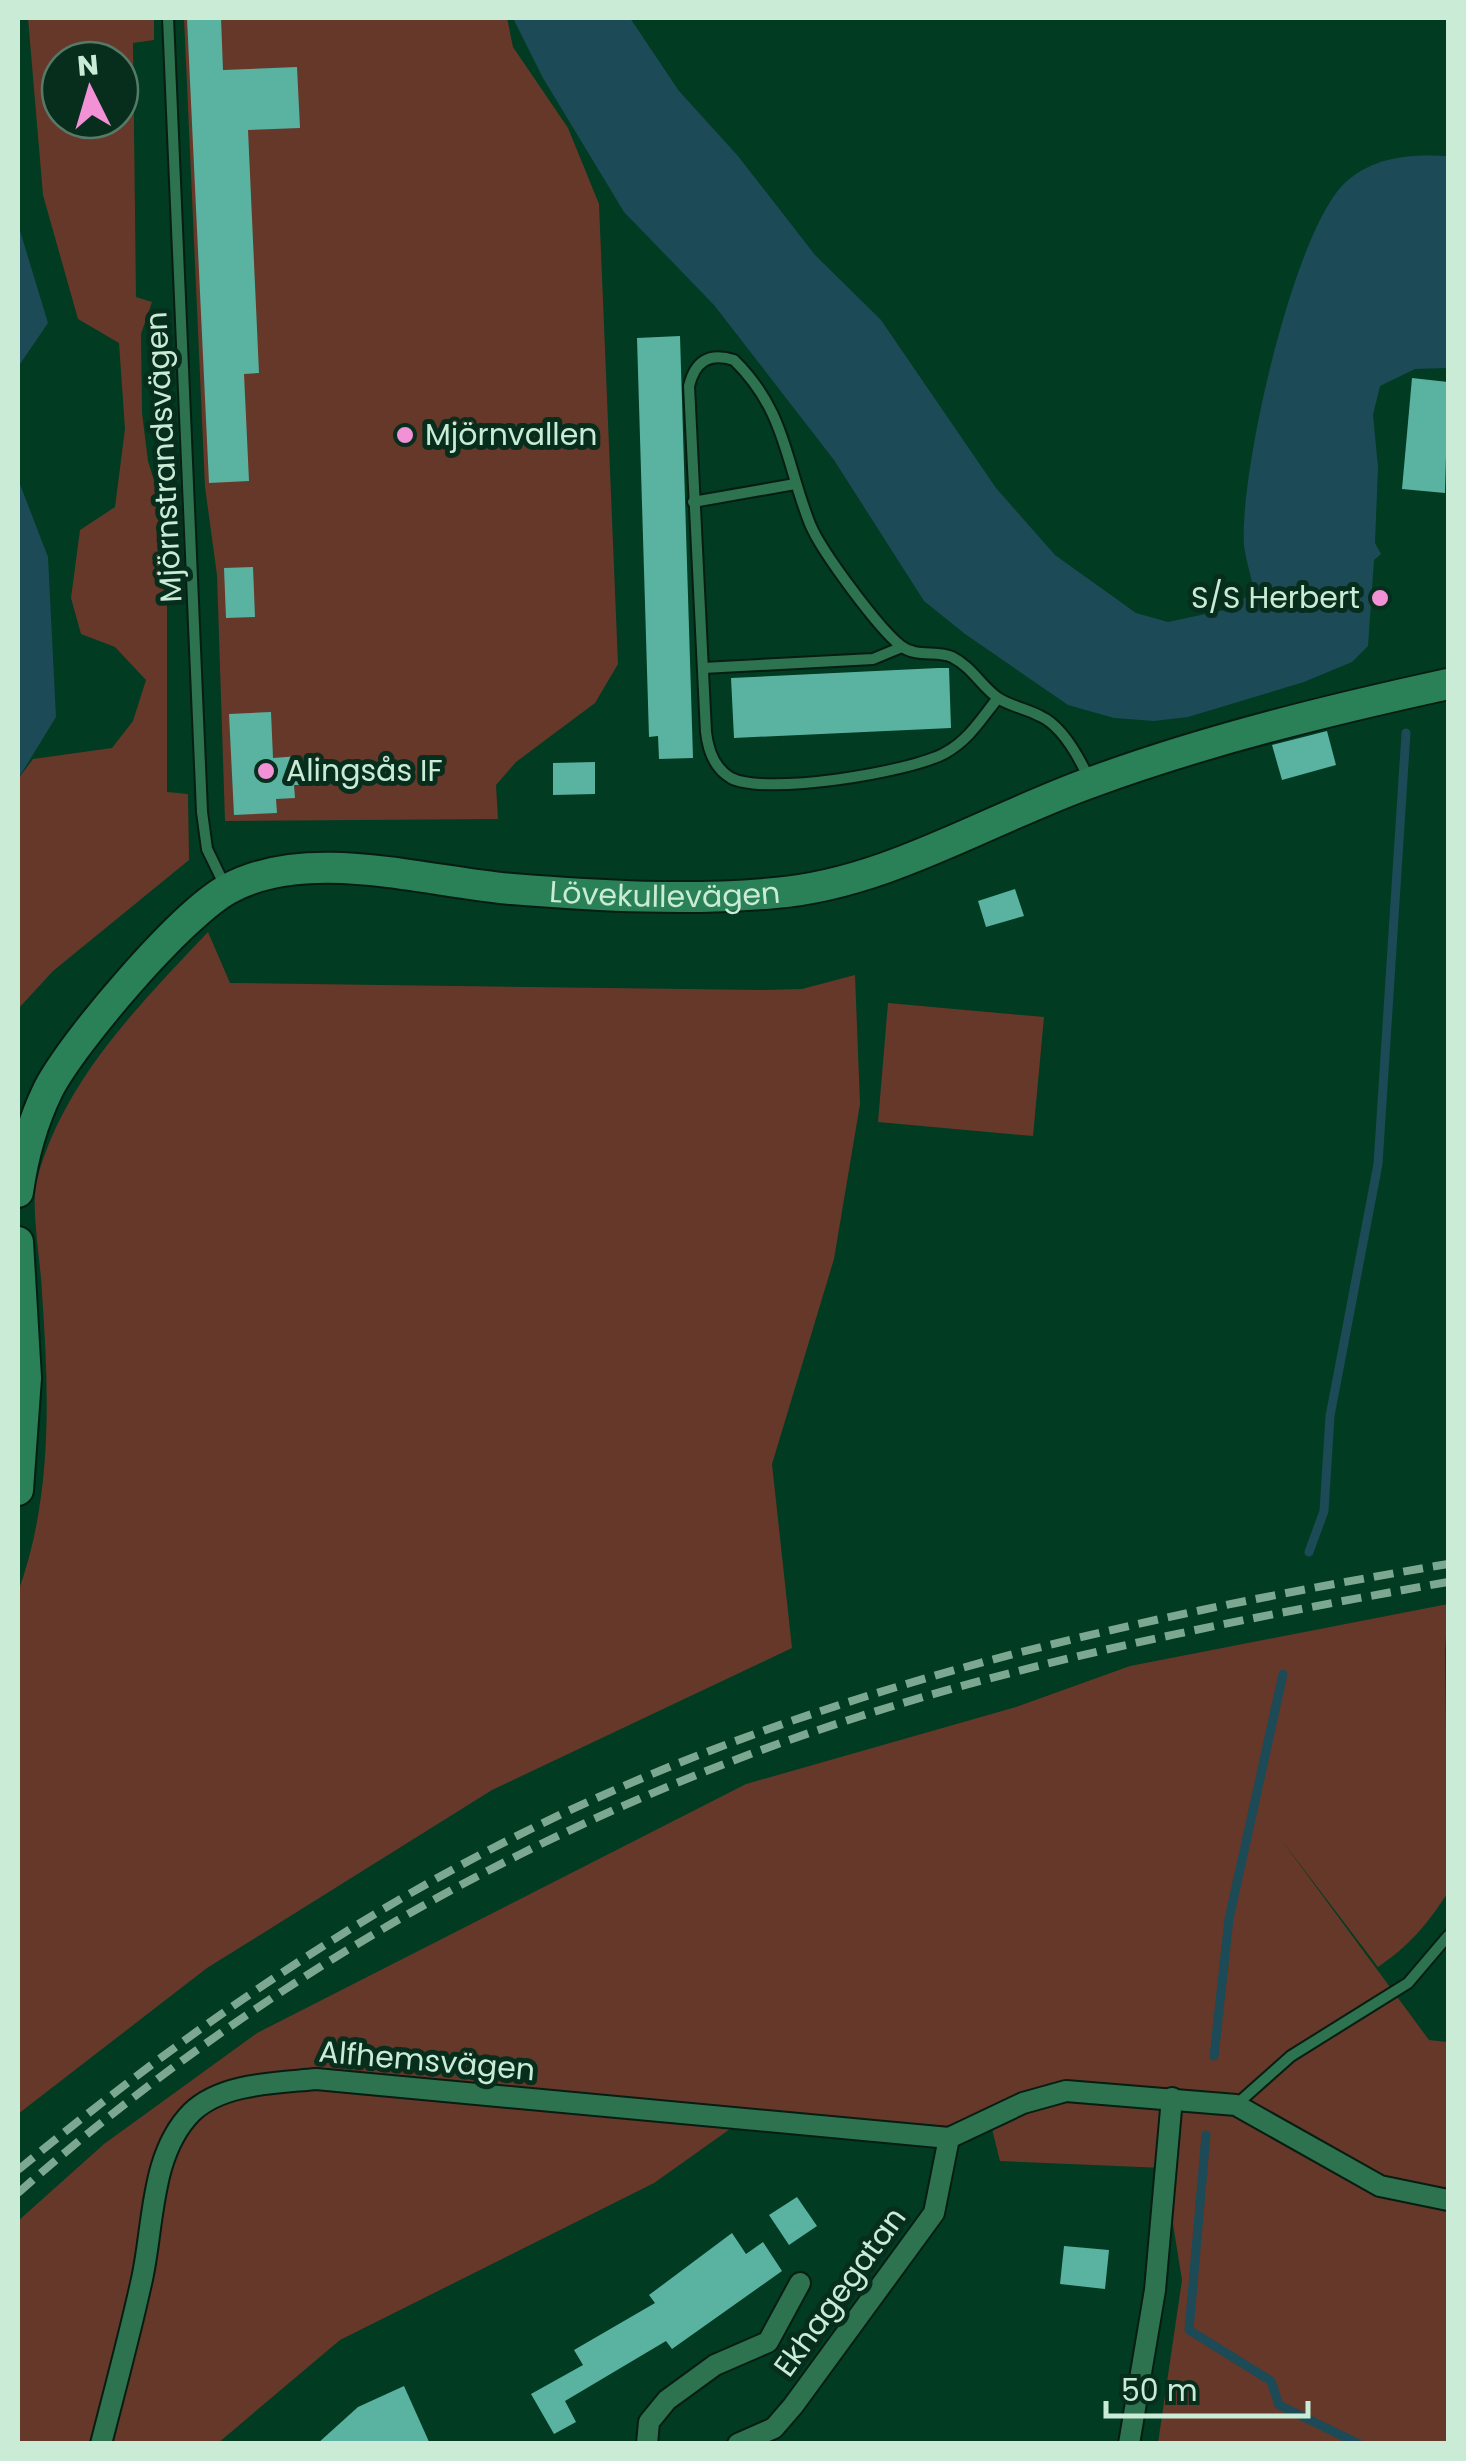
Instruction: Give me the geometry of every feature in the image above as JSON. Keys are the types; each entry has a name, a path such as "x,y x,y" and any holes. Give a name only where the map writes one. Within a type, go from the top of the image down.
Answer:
{"street":[{"name":"Lövekullevägen","path":"18,1192 24,1148 50,1086 122,990 185,923 226,890 258,876 352,869 510,889 662,897 778,893 878,870 1091,782 1174,754 1448,684"},
{"path":"18,1242 26,1378 18,1490"},
{"name":"Alfhemsvägen","path":"101,2444 143,2276 160,2174 174,2136 193,2111 217,2096 261,2085 316,2080 948,2138"},
{"path":"948,2138 1024,2103 1066,2091 1236,2104 1380,2186 1448,2200"},
{"path":"1129,2444 1155,2290 1172,2098"},
{"name":"Ekhagegatan","path":"738,2444 774,2428 794,2406 934,2213 948,2138"},
{"path":"647,2444 650,2422 667,2400 715,2365 768,2342 800,2283"}],"lane":[{"name":"Mjörnstrandsvägen","path":"168,18 202,812 207,849 226,890"},
{"path":"998,698 965,741 940,756 909,766 768,785 730,777 708,750 693,502 689,386 694,369 712,356 734,360 772,410 788,443 796,484 811,527 829,557 902,647 919,654 949,655 974,672 998,698 1046,718 1072,747 1091,782"},
{"path":"693,502 796,484"},
{"path":"702,668 873,659 902,647"},
{"path":"1236,2104 1291,2056 1408,1983 1448,1936"}],"shaded area":[{"path":"28,18 154,18 154,40 40,40 40,140 134,140 136,297 152,302 141,334 142,413 148,461 167,523 167,792 188,794 189,860 53,971 18,1009 18,779 33,759 112,748 133,721 146,680 115,647 81,634 71,598 80,530 115,507 125,429 119,343 78,319 43,195"},
{"name":"Mjörnvallen","path":"184,18 507,18 513,47 568,128 599,204 618,664 595,703 516,762 496,785 498,819 225,821 217,575 205,487"},
{"path":"208,932 230,983 764,990 802,989 855,975 860,1104 834,1259 772,1464 792,1648 492,1790 207,1968 18,2114 18,1592 43,1482 47,1407 35,1191 49,1143 85,1077 131,1016"},
{"path":"888,1003 1044,1017 1033,1136 878,1122"},
{"path":"1448,1604 1448,1892 1433,1914 1378,1967 1280,1838 1429,2040 1448,2042 1448,2443 1158,2443 1182,2280 1164,2168 1000,2161 992,2129 754,2112 654,2183 340,2340 218,2443 18,2443 18,2221 104,2144 257,2033 746,1784 1016,1707 1130,1666"}],"water":[{"path":"513,18 630,18 679,91 738,156 815,255 881,320 996,488 1055,555 1136,613 1168,622 1229,609 1254,591 1244,546 1245,511 1260,411 1290,297 1327,207 1347,181 1370,166 1408,156 1448,156 1448,368 1415,369 1380,386 1373,415 1378,467 1375,543 1381,554 1374,560 1368,646 1352,662 1304,682 1188,717 1154,721 1114,718 1068,705 965,634 924,601 834,460 714,305 624,212 543,78"},
{"path":"18,224 48,323 18,367"},
{"path":"18,479 48,557 56,717 18,779"}],"building":[{"path":"187,18 221,18 223,70 297,67 300,128 248,130 259,373 244,374 249,481 209,483"},
{"path":"680,336 693,758 659,759 658,736 649,737 637,338"},
{"path":"1412,378 1448,382 1445,493 1402,489"},
{"path":"253,567 255,617 226,618 224,568"},
{"path":"949,668 951,728 734,738 731,678"},
{"name":"Alingsås IF","path":"271,712 273,758 299,756 301,785 294,785 295,798 276,799 277,813 234,815 229,714"},
{"path":"1327,731 1336,765 1282,780 1272,745"},
{"path":"595,762 595,794 553,795 553,763"},
{"path":"1015,889 1024,916 986,927 978,901"},
{"path":"797,2197 817,2226 789,2245 769,2215"},
{"path":"732,2233 746,2254 763,2242 782,2271 672,2349 666,2341 565,2401 576,2422 554,2434 531,2394 583,2365 574,2350 655,2303 649,2295"},
{"path":"1064,2246 1109,2250 1105,2289 1060,2284"},
{"path":"404,2386 430,2444 317,2444 358,2407"}],"waterway":[{"path":"1309,1552 1324,1511 1330,1416 1378,1164 1406,733"},
{"path":"1214,2056 1229,1919 1283,1674"},
{"path":"1206,2135 1189,2330 1271,2381 1279,2405 1359,2444"}],"railway":[{"path":"18,2170 189,2037 308,1956 431,1881 608,1793 841,1704 961,1668 1203,1610 1448,1564"},
{"path":"18,2193 111,2115 310,1973 522,1853 633,1802 746,1756 861,1716 1006,1674 1226,1624 1448,1582"}],"place":[{"name":"Mjörnvallen","path":"405,435"},
{"name":"S/S Herbert","path":"1380,598"},
{"name":"Alingsås IF","path":"266,771"}]}
